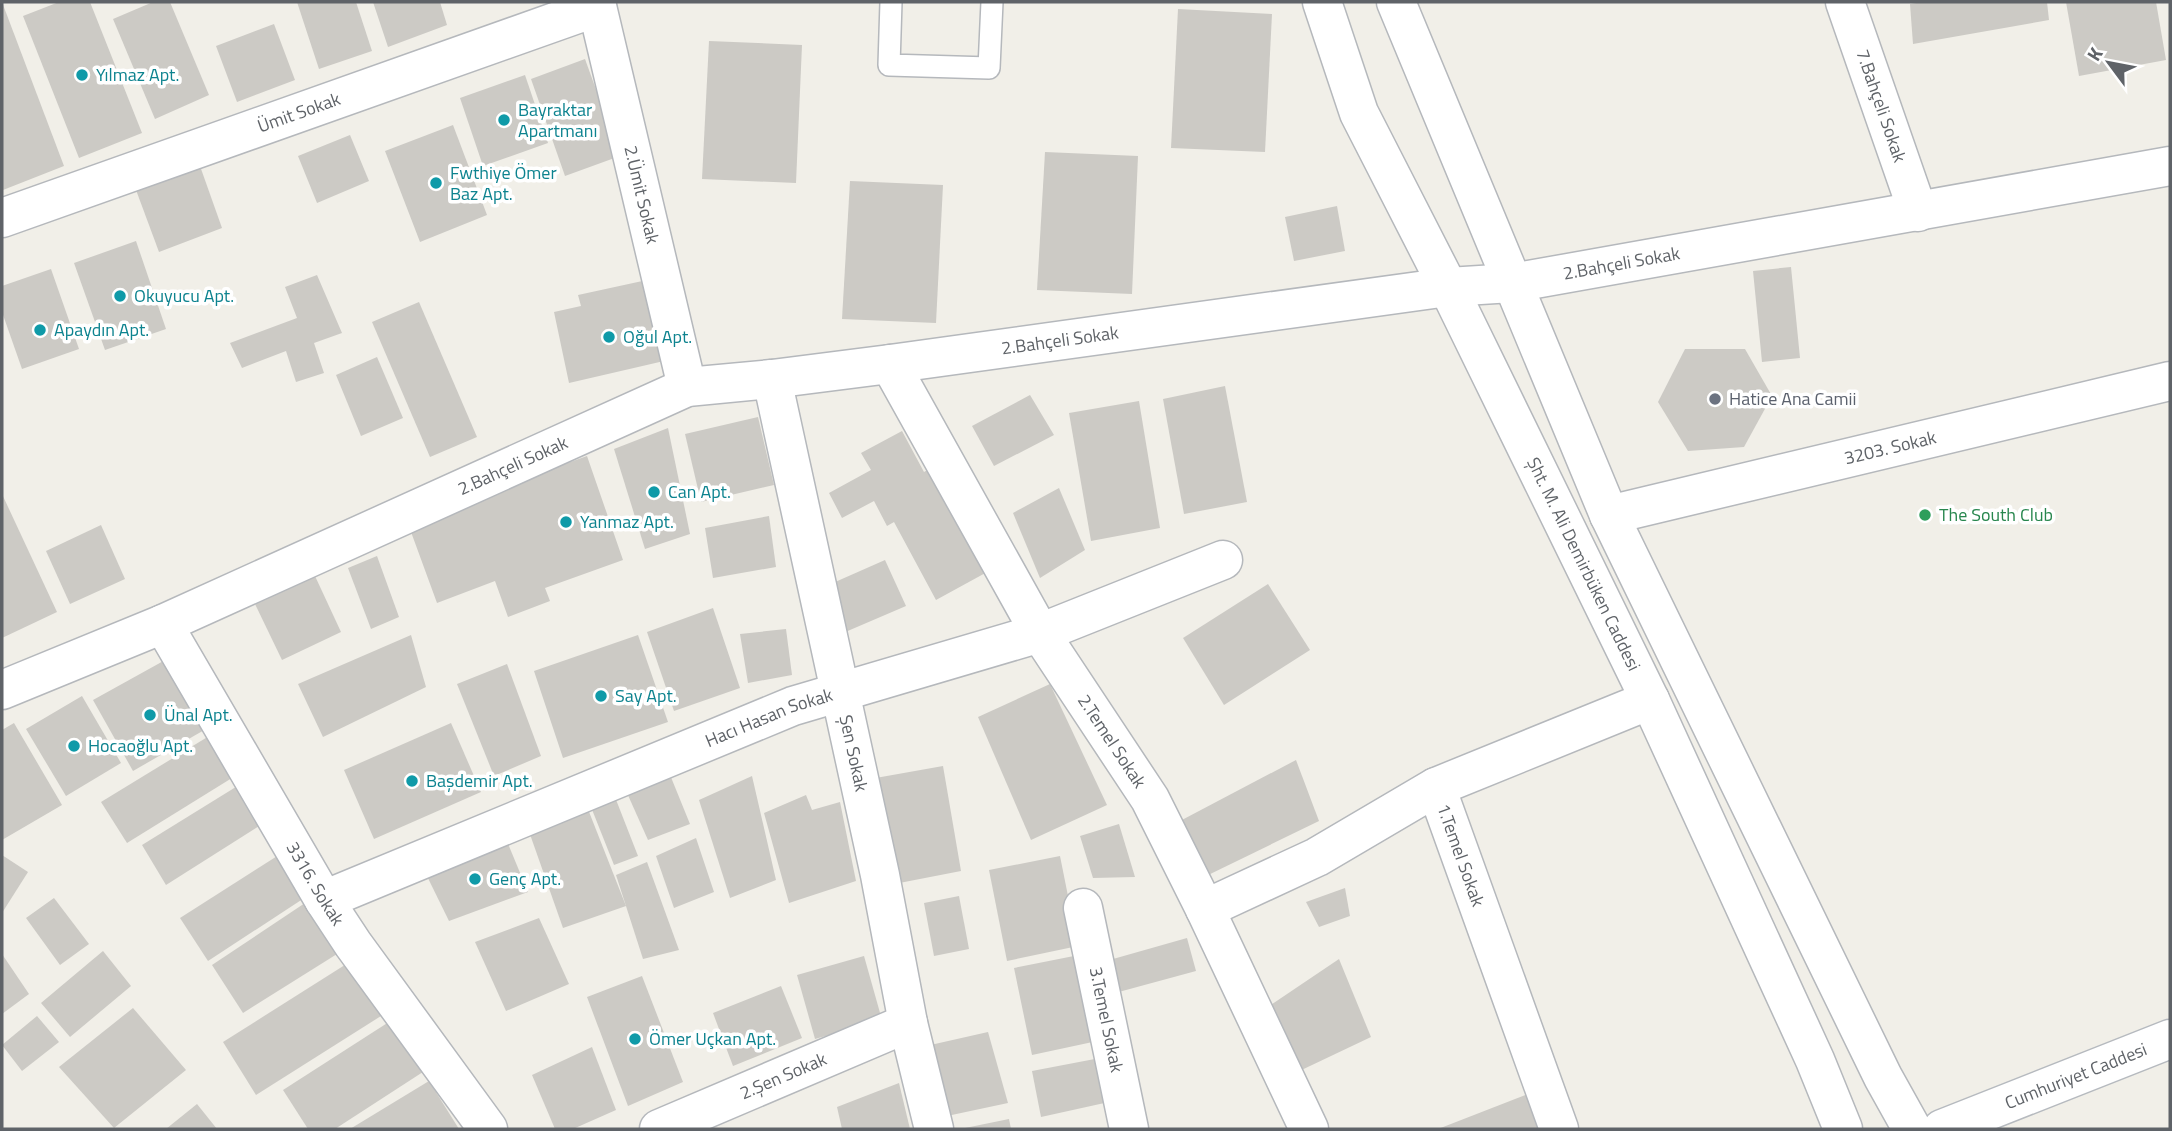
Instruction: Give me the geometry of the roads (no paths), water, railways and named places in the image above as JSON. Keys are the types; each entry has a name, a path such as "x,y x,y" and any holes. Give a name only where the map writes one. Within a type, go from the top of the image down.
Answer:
{"street":[{"name":"Şht. M. Ali Demirbüken Caddesi","path":"1322,2 1359,113 1448,287 1650,700 1815,1060 1843,1129"},
{"path":"1396,2 1609,514 1883,1077 1912,1129"},
{"name":"7.Bahçeli Sokak","path":"1845,2 1918,212"},
{"name":"Ümit Sokak","path":"2,218 596,5"},
{"name":"2.Ümit Sokak","path":"596,5 687,387"},
{"name":"2.Bahçeli Sokak","path":"2,690 163,624 687,387 890,364 1448,287 1512,283 2170,166"},
{"name":"2.Temel Sokak","path":"890,364 1040,633 1150,799 1309,1129"},
{"name":"Şen Sokak","path":"772,379 880,875 908,1023 934,1129"},
{"name":"3203. Sokak","path":"1609,514 2170,381"},
{"name":"Hacı Hasan Sokak","path":"324,900 793,706 1040,633 1223,560"},
{"name":"3316. Sokak","path":"163,624 324,900 488,1129"},
{"path":"1436,787 1650,700"},
{"name":"1.Temel Sokak","path":"1205,909 1317,857 1436,787 1559,1129"},
{"name":"3.Temel Sokak","path":"1083,908 1129,1129"},
{"name":"2.Şen Sokak","path":"659,1129 908,1023"},
{"name":"Cumhuriyet Caddesi","path":"1942,1129 2170,1040"}],"lane":[{"path":"891,2 889,65 989,68 992,2"}],"place":[{"name":"Yılmaz Apt.","path":"82,75"},
{"name":"Bayraktar Apartmanı","path":"504,120"},
{"name":"Fwthiye Ömer Baz Apt.","path":"436,183"},
{"name":"Okuyucu Apt.","path":"120,296"},
{"name":"Apaydın Apt.","path":"40,330"},
{"name":"Oğul Apt.","path":"609,337"},
{"name":"Hatice Ana Camii","path":"1715,399"},
{"name":"Can Apt.","path":"654,492"},
{"name":"The South Club","path":"1925,515"},
{"name":"Yanmaz Apt.","path":"566,522"},
{"name":"Say Apt.","path":"601,696"},
{"name":"Ünal Apt.","path":"150,715"},
{"name":"Hocaoğlu Apt.","path":"74,746"},
{"name":"Başdemir Apt.","path":"412,781"},
{"name":"Genç Apt.","path":"475,879"},
{"name":"Ömer Uçkan Apt.","path":"635,1039"}]}
